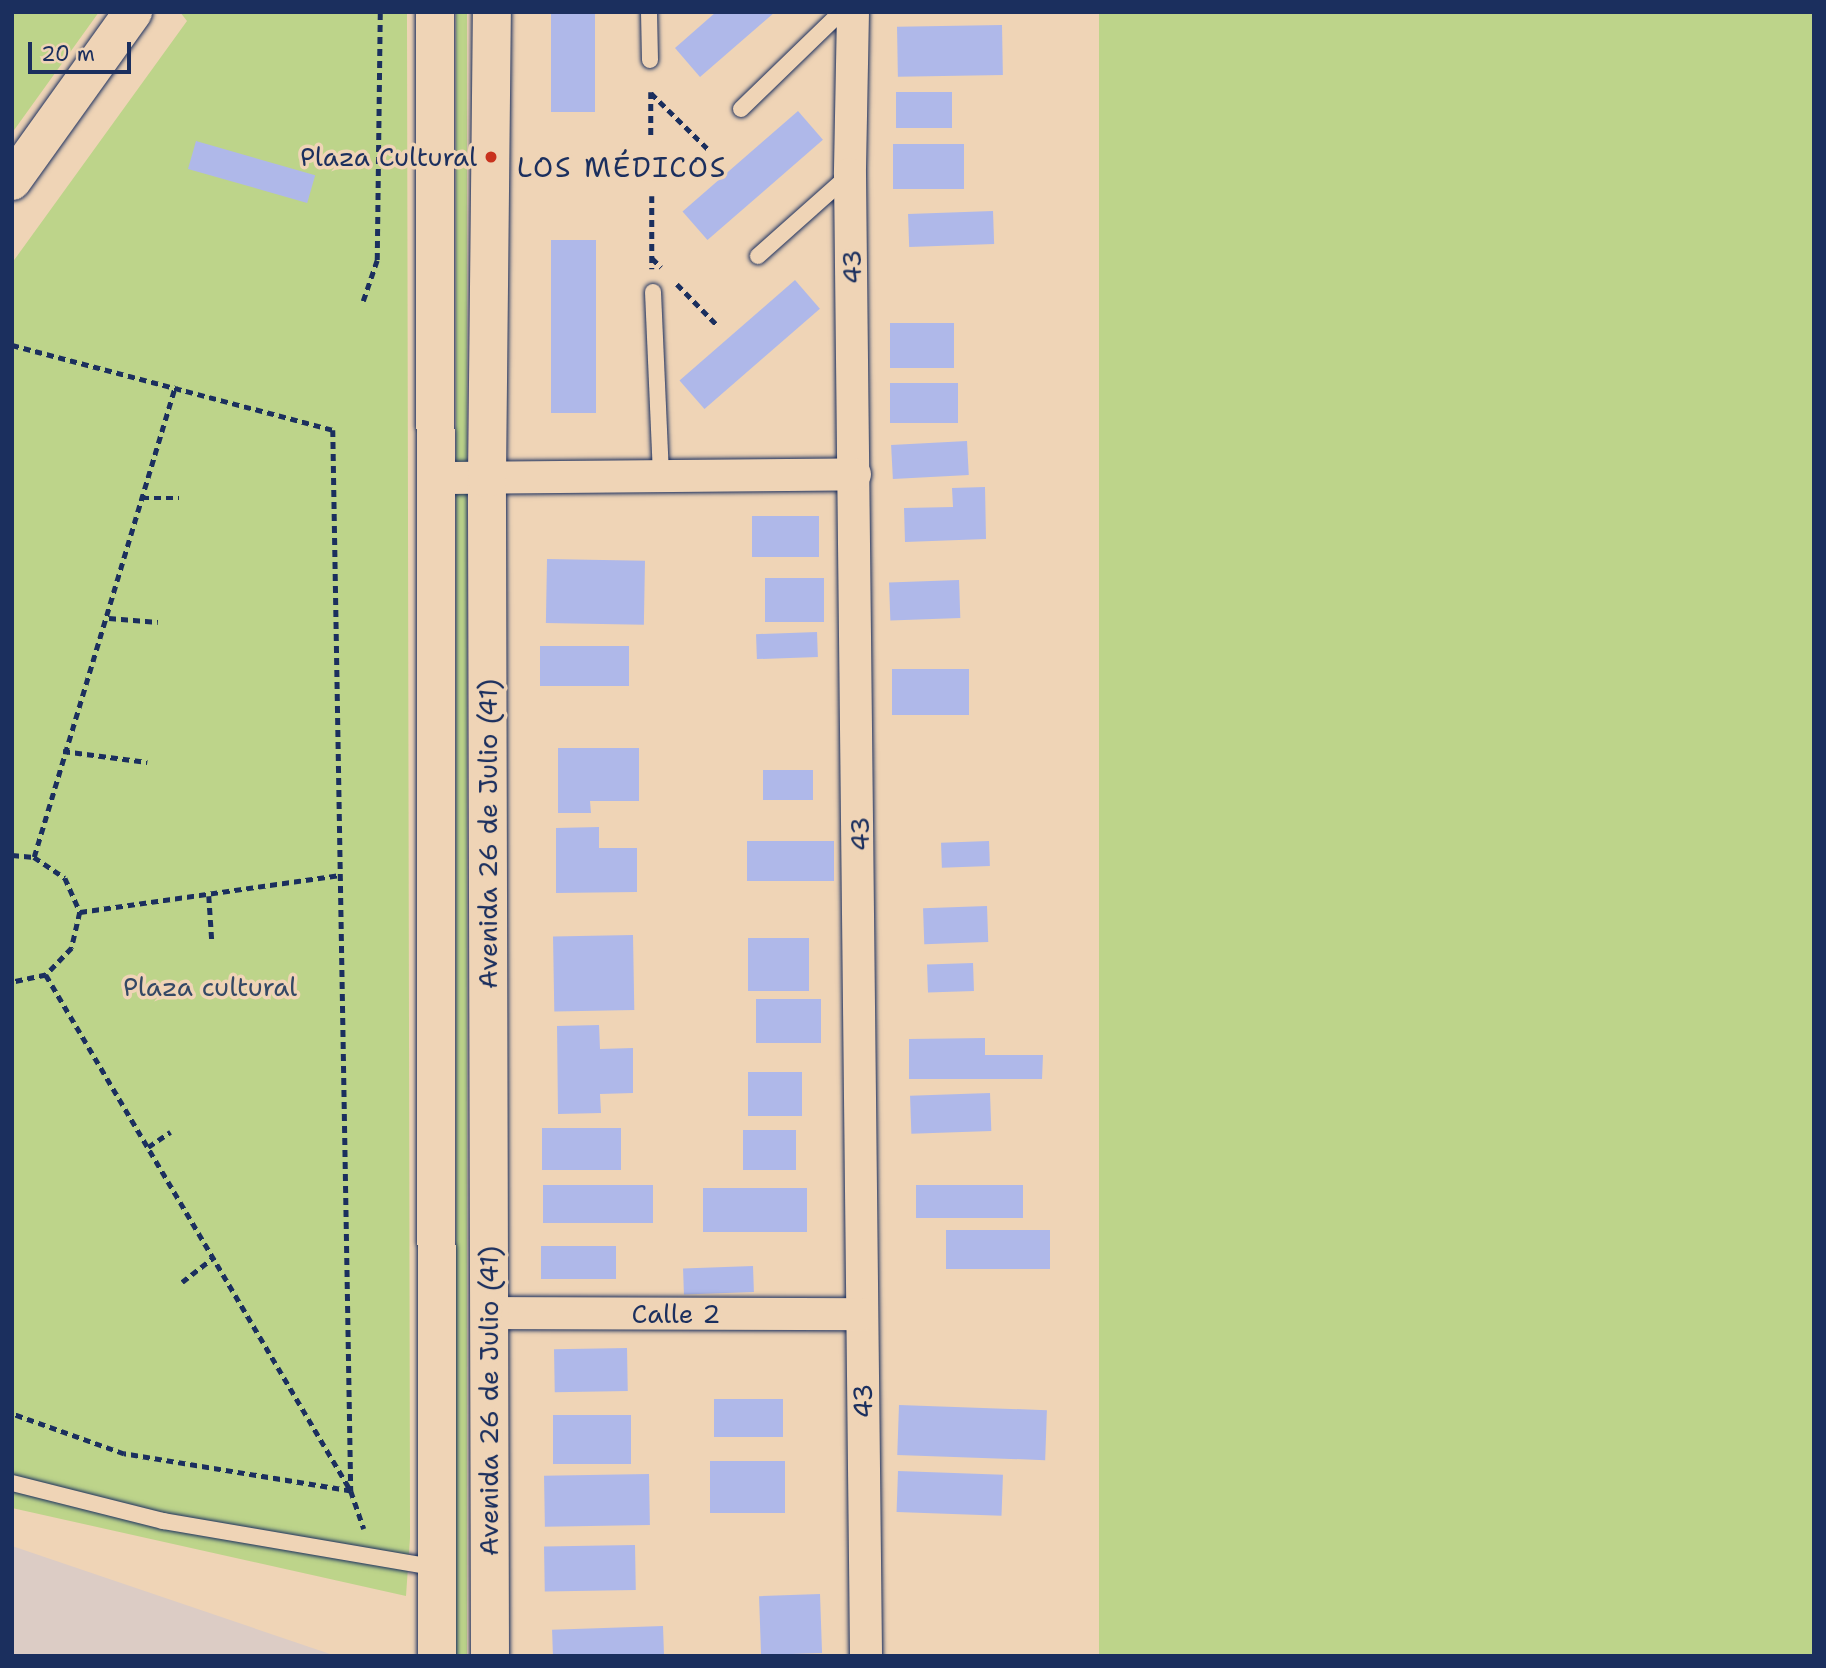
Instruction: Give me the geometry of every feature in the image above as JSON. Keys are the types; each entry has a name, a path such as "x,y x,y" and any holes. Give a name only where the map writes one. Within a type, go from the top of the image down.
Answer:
{"main road":[{"path":"12,181 133,12"},
{"name":"Avenida 26 de Julio (41)","path":"435,12 437,1656"},
{"name":"Avenida 26 de Julio (41)","path":"490,1656 487,478 492,12"}],"street":[{"name":"43","path":"853,12 850,174 866,1656"},
{"path":"435,478 855,474"},
{"name":"Calle 2","path":"489,1313 862,1314"}],"lane":[{"path":"649,12 650,60"},
{"path":"741,109 841,12"},
{"path":"758,256 850,174"},
{"path":"653,292 660,476"},
{"path":"12,1483 163,1521 437,1568"}],"path":[{"path":"363,301 377,260 380,12"},
{"path":"650,60 651,135"},
{"path":"650,93 708,149"},
{"path":"652,196 653,292"},
{"path":"652,258 719,327"},
{"path":"12,345 176,385 333,430 351,1491"},
{"path":"34,857 176,385"},
{"path":"142,498 179,498"},
{"path":"108,618 158,622"},
{"path":"64,751 147,762"},
{"path":"12,855 34,857 65,878 80,912 72,948 47,975 12,982"},
{"path":"80,912 209,896 340,875"},
{"path":"209,896 212,941"},
{"path":"47,975 351,1491 377,1557"},
{"path":"149,1147 170,1132"},
{"path":"182,1282 214,1257"},
{"path":"12,1414 124,1454 351,1491"}],"shaded area":[{"path":"12,1546 336,1656 12,1656"}],"green space":[{"path":"12,12 99,12 12,133"},
{"name":"Plaza cultural","path":"180,12 407,12 410,1538 406,1596 12,1508 12,263 187,21"},
{"path":"456,12 467,12 467,1656 456,1656"},
{"path":"1099,12 1814,12 1814,1656 1099,1656"}],"building":[{"path":"551,12 595,12 595,112 551,112"},
{"path":"716,12 775,12 700,77 675,48"},
{"path":"1002,25 1003,75 898,77 897,27"},
{"path":"896,92 952,92 952,128 896,128"},
{"path":"798,111 823,140 707,240 683,211"},
{"path":"196,141 315,175 307,203 188,169"},
{"path":"893,144 964,144 964,189 893,189"},
{"path":"993,211 994,244 909,247 908,214"},
{"path":"551,240 596,240 596,413 551,413"},
{"path":"795,280 820,309 704,409 680,380"},
{"path":"890,323 954,323 954,368 890,368"},
{"path":"890,383 958,383 958,423 890,423"},
{"path":"967,441 969,475 893,479 891,445"},
{"path":"985,487 986,539 905,542 904,508 953,507 952,488"},
{"path":"752,516 819,516 819,557 752,557"},
{"path":"547,559 645,561 644,625 546,623"},
{"path":"765,578 824,578 824,622 765,622"},
{"path":"959,580 960,618 890,620 889,582"},
{"path":"817,632 818,657 757,659 756,634"},
{"path":"540,646 629,646 629,686 540,686"},
{"path":"892,669 969,669 969,715 892,715"},
{"path":"558,748 639,748 639,801 590,801 591,813 558,813"},
{"path":"763,770 813,770 813,800 763,800"},
{"path":"599,827 599,848 637,848 637,892 556,893 556,828"},
{"path":"747,841 834,841 834,881 747,881"},
{"path":"989,841 990,866 942,868 941,843"},
{"path":"987,906 988,942 924,944 923,908"},
{"path":"633,935 634,1010 554,1011 553,936"},
{"path":"748,938 809,938 809,991 748,991"},
{"path":"973,963 974,991 928,993 927,965"},
{"path":"756,999 821,999 821,1043 756,1043"},
{"path":"599,1025 600,1049 633,1048 633,1093 600,1094 601,1113 558,1114 557,1026"},
{"path":"985,1038 985,1055 1043,1055 1042,1079 909,1079 909,1039"},
{"path":"748,1072 802,1072 802,1116 748,1116"},
{"path":"990,1093 991,1131 911,1134 910,1096"},
{"path":"542,1128 621,1128 621,1170 542,1170"},
{"path":"743,1130 796,1130 796,1170 743,1170"},
{"path":"543,1185 653,1185 653,1223 543,1223"},
{"path":"916,1185 1023,1185 1023,1218 916,1218"},
{"path":"703,1188 807,1188 807,1232 703,1232"},
{"path":"946,1230 1050,1230 1050,1269 946,1269"},
{"path":"541,1246 616,1246 616,1279 541,1279"},
{"path":"753,1266 754,1292 684,1294 683,1268"},
{"path":"627,1348 628,1391 555,1392 554,1349"},
{"path":"714,1399 783,1399 783,1437 714,1437"},
{"path":"899,1405 1047,1410 1045,1460 897,1455"},
{"path":"553,1415 631,1415 631,1464 553,1464"},
{"path":"710,1461 785,1461 785,1513 710,1513"},
{"path":"898,1471 1003,1475 1002,1516 897,1512"},
{"path":"649,1474 650,1525 545,1527 544,1476"},
{"path":"635,1545 636,1590 545,1592 544,1547"},
{"path":"820,1594 822,1653 761,1655 759,1596"},
{"path":"663,1626 664,1656 553,1656 552,1630"}],"place":[{"name":"Plaza Cultural","path":"491,157"}],"district":[{"name":"LOS MÉDICOS","path":"622,167"}]}
